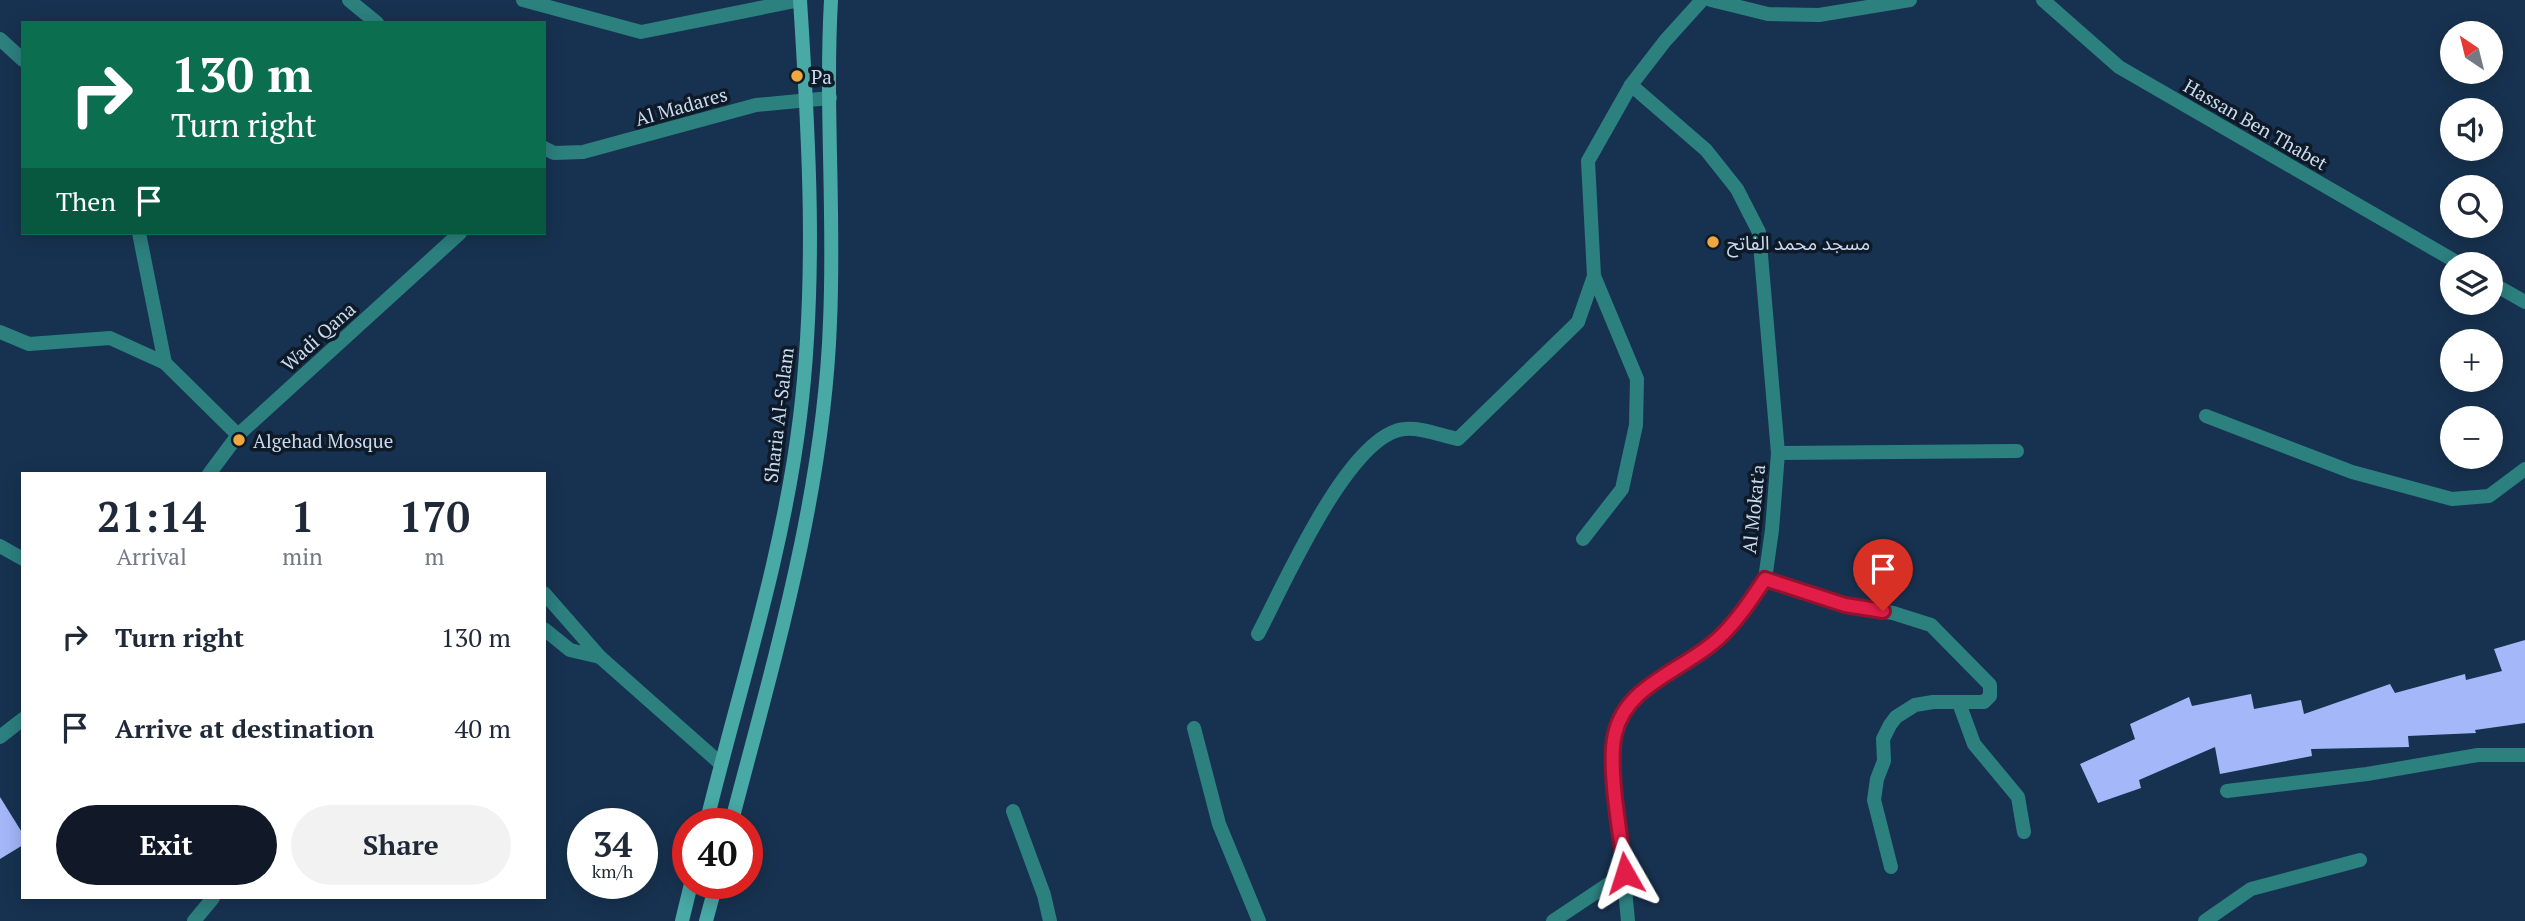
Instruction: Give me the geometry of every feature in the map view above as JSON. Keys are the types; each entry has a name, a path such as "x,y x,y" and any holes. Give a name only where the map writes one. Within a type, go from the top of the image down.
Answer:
{"main road":[{"name":"Sharia Al-Salam","path":"710,808 777,547 800,418 809,323 811,182 800,0"},
{"path":"736,808 803,537 822,412 831,323 831,0"},
{"path":"682,921 687,899"},
{"path":"706,921 712,899"}],"street":[{"path":"349,0 374,21"},
{"path":"523,0 641,32 800,0"},
{"path":"1583,539 1622,489 1636,425 1637,379 1594,276 1588,161 1631,85 1665,41 1702,0"},
{"path":"1712,0 1768,14 1819,15 1910,0"},
{"name":"Hassan Ben Thabet","path":"2043,0 2119,67 2440,252"},
{"path":"0,39 21,58"},
{"name":"Al Mokat'a","path":"1628,921 1613,762 1614,736 1621,714 1634,697 1718,639 1745,609 1765,579 1778,453 1759,232 1737,188 1706,150 1631,85"},
{"name":"Al Madares","path":"547,154 583,152 615,145 756,106 830,98"},
{"path":"139,235 165,363"},
{"name":"Wadi Qana","path":"210,472 238,435 458,235"},
{"path":"1258,634 1335,487 1379,438 1405,429 1458,439 1578,323 1594,276"},
{"path":"2503,289 2525,302"},
{"path":"0,332 29,344 110,338 165,363 238,435"},
{"path":"2206,416 2352,472 2452,499 2489,496 2525,469"},
{"path":"1778,453 2017,451"},
{"path":"0,546 21,558"},
{"path":"1765,579 1845,605 1893,613 1931,625 1991,688 1990,696 1984,702 1915,705 1896,717 1885,735 1884,764 1877,779 1874,800 1891,867"},
{"path":"546,595 600,657 721,764"},
{"path":"546,631 570,650 600,657"},
{"path":"1959,703 1974,744 2018,797 2024,832"},
{"path":"0,737 21,721"},
{"path":"1194,728 1219,824 1259,921"},
{"path":"2227,791 2367,774 2478,755 2525,755"},
{"path":"1013,811 1044,895 1050,921"},
{"path":"2205,921 2251,889 2360,860"},
{"path":"1553,921 1625,873"},
{"path":"194,921 212,899"}],"building":[{"path":"2525,640 2525,723 2475,730 2476,733 2408,736 2409,747 2311,749 2312,756 2220,774 2215,747 2139,780 2141,788 2098,803 2080,764 2135,739 2130,724 2189,697 2192,706 2251,694 2254,709 2301,700 2304,714 2390,684 2395,693 2465,674 2466,680 2502,671 2494,649"},
{"path":"0,797 21,831 21,846 0,859"}],"place":[{"name":"Pa","path":"797,76"},
{"name":"مسجد محمد الفاتح","path":"1713,242"},
{"name":"Algehad Mosque","path":"239,440"}],"route":[{"path":"1625,873 1613,762 1614,736 1621,714 1634,697 1718,639 1745,609 1765,579 1845,605 1883,611"}]}
